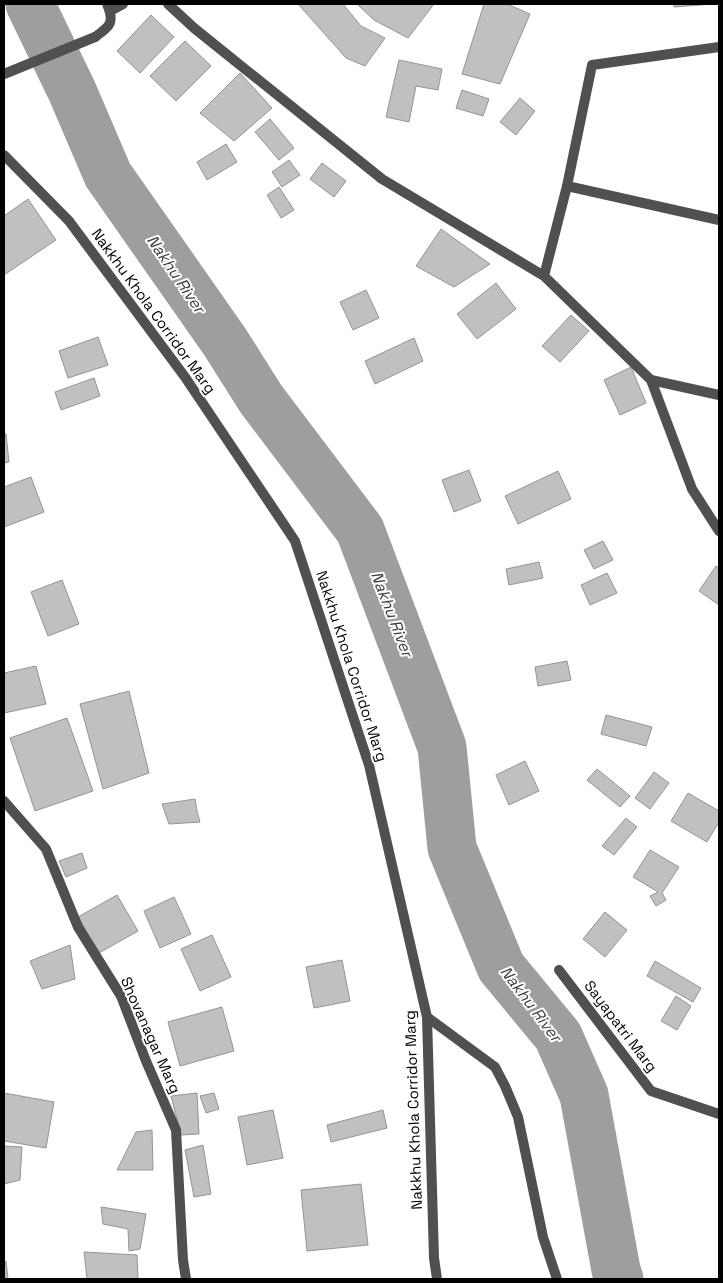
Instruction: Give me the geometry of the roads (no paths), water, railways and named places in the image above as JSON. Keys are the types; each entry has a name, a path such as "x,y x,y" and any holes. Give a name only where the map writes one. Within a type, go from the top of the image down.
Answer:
{"street":[{"path":"4,74 94,37 108,27 111,21 108,7 123,4"},
{"path":"168,4 194,28 382,180 544,276 652,380 692,489 719,531"},
{"path":"544,276 567,186 592,65 719,47"},
{"name":"Nakkhu Khola Corridor Marg","path":"4,155 69,221 185,377 295,541 369,765 427,1017 433,1248 437,1279"},
{"path":"567,186 719,220"},
{"path":"652,380 719,395"},
{"name":"Shovanagar Marg","path":"4,801 46,849 78,927 121,996 146,1061 176,1130 182,1260 186,1279"},
{"name":"Sayapatri Marg","path":"559,970 651,1091 719,1114"},
{"path":"427,1017 495,1067 505,1086 518,1117 543,1237 556,1279"}],"waterway":[{"name":"Nakhu River","path":"30,4 72,91 108,175 225,342 261,399 360,530 442,747 452,848 501,967 558,1036 584,1095 619,1279"}]}
